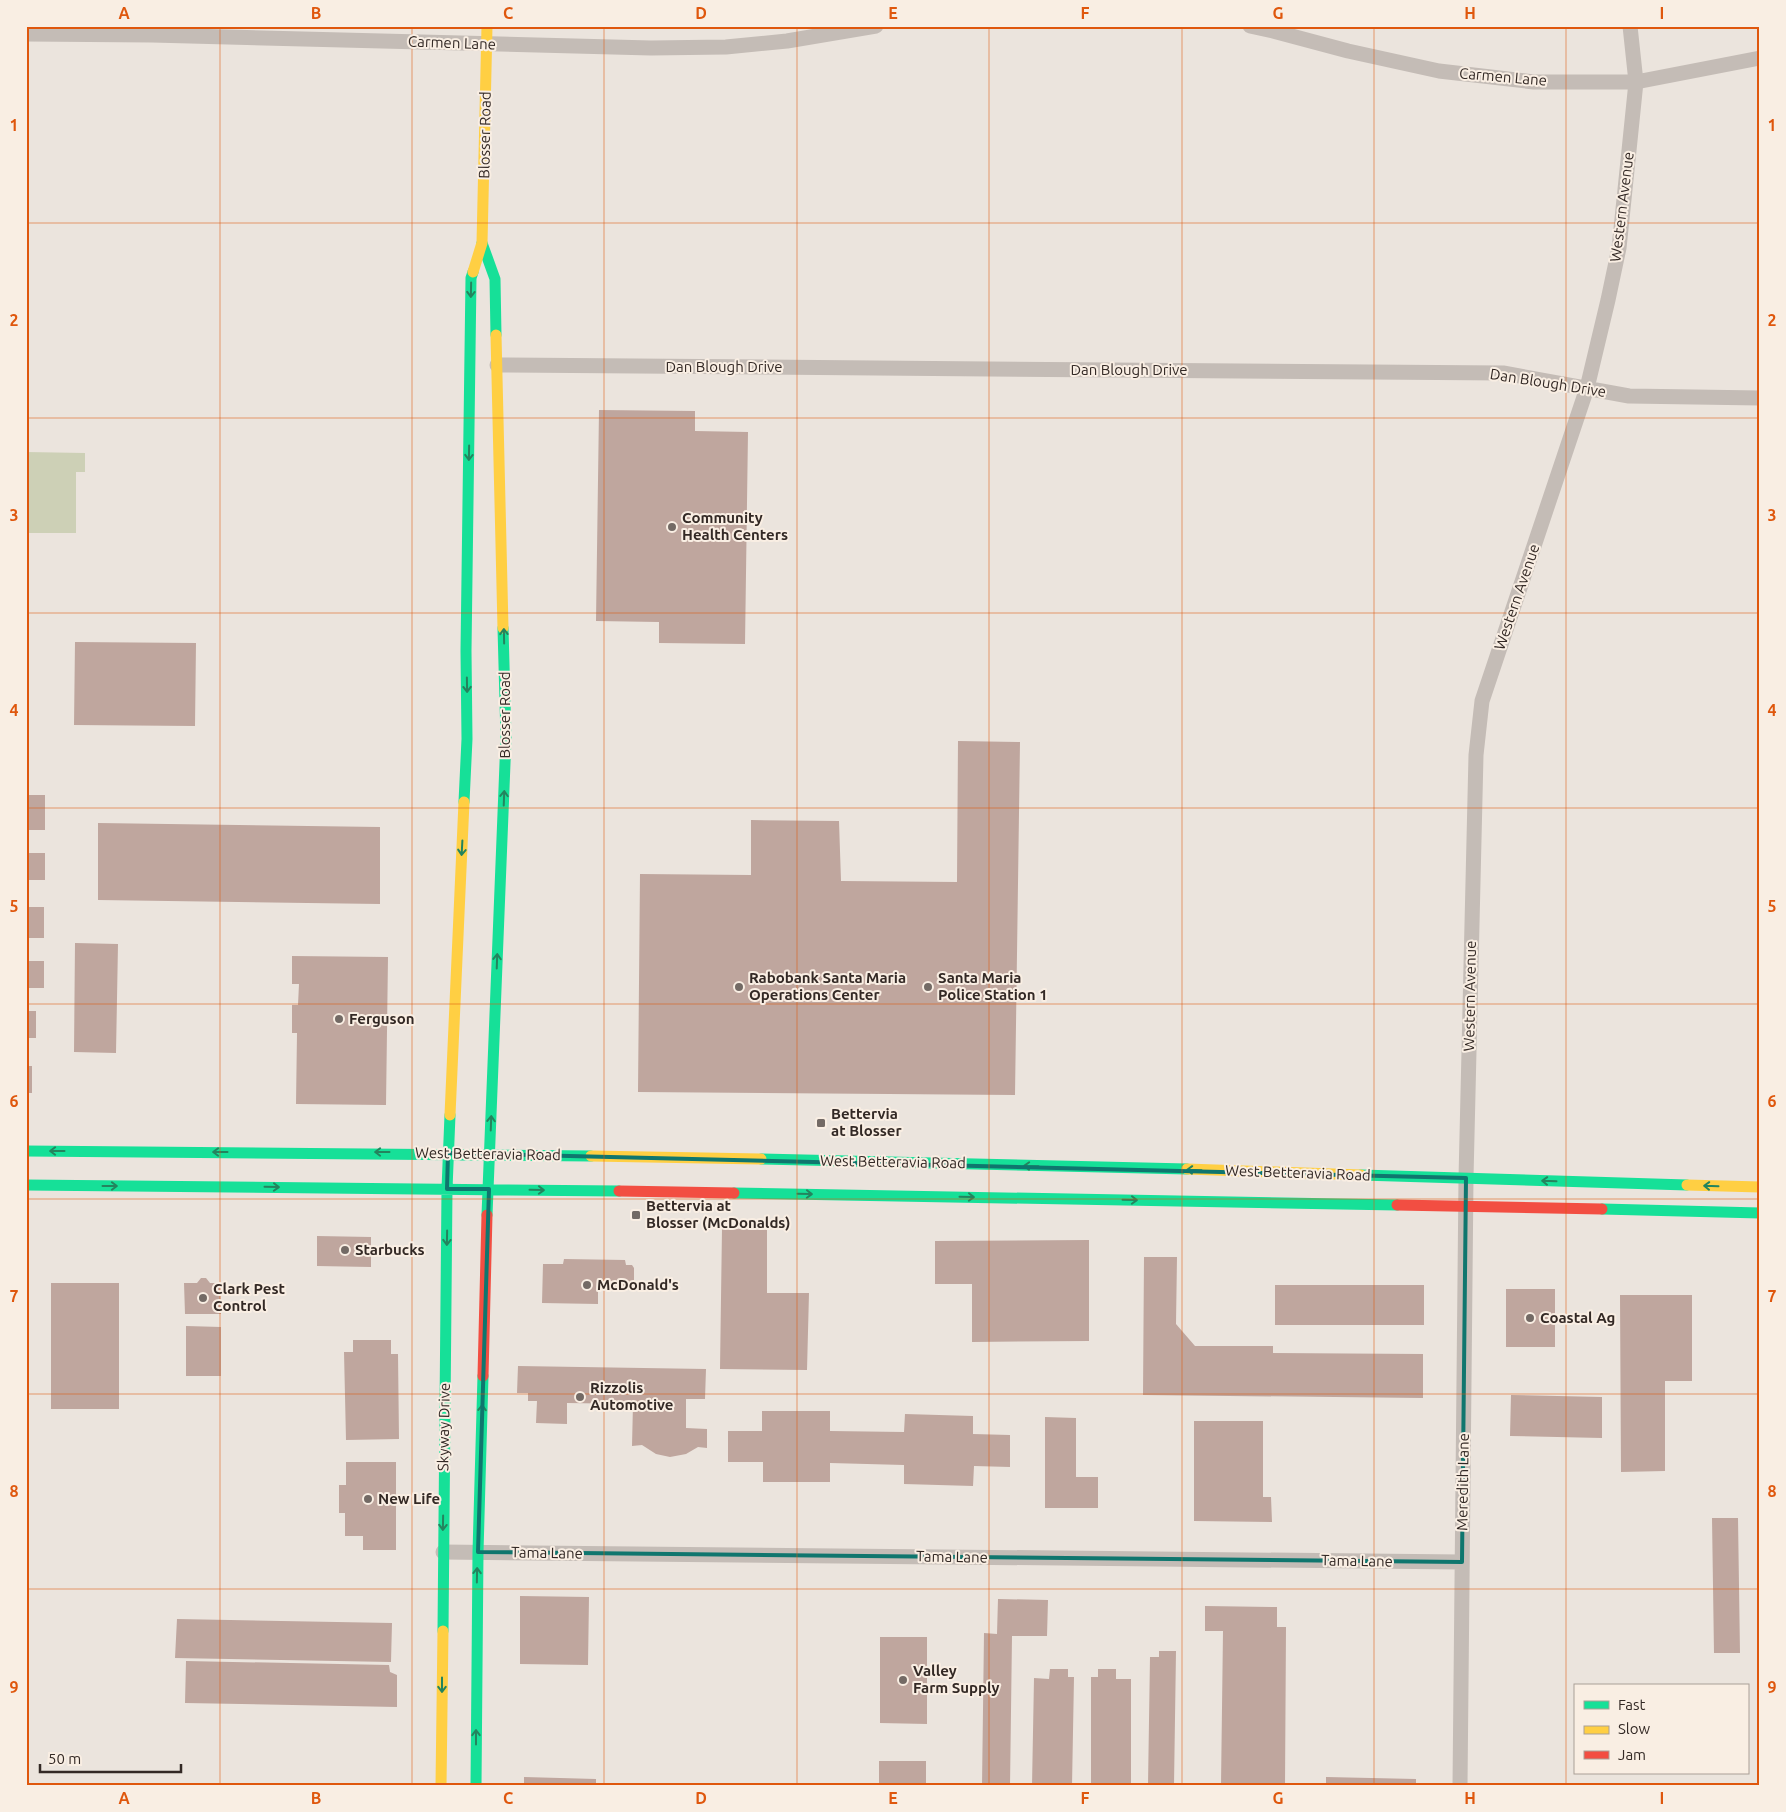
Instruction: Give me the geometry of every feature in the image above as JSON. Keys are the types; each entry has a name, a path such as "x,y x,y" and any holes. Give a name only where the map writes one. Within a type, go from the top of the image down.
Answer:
{"main road":[{"name":"Blosser Road","path":"447,1189 468,739 466,651 471,278 482,243 487,26"},
{"name":"Blosser Road","path":"482,243 494,279 506,738 489,1189"},
{"name":"West Betteravia Road","path":"26,1150 489,1153 1089,1167 1760,1188"},
{"name":"West Betteravia Road","path":"26,1185 489,1189 1466,1205 1760,1213"},
{"name":"Skyway Drive","path":"441,1786 447,1189"},
{"path":"476,1786 478,1552 489,1189"}],"street":[{"name":"Carmen Lane","path":"26,34 651,48 726,47 788,40 876,26"},
{"name":"Carmen Lane","path":"1250,26 1348,52 1439,71 1534,82 1636,82 1760,58"},
{"name":"Western Avenue","path":"1466,1178 1476,755 1482,701 1587,388 1619,248 1636,82 1630,26"},
{"name":"Dan Blough Drive","path":"497,365 1503,373 1629,396 1760,398"},
{"name":"Meredith Lane","path":"1460,1786 1466,1178"},
{"name":"Tama Lane","path":"443,1552 1462,1562"}],"highlighted area":[{"path":"448,1153 1466,1178 1462,1562 478,1552 489,1189 447,1189"}],"green space":[{"path":"26,452 85,453 85,472 76,472 76,533 26,533"}],"building":[{"name":"Community Health Centers","path":"599,410 695,411 695,431 748,432 745,644 659,643 659,622 596,621"},
{"path":"75,642 196,643 195,726 74,725"},
{"path":"958,741 1020,742 1015,1095 638,1092 640,874 751,875 751,820 839,821 841,881 957,882"},
{"path":"26,795 45,795 45,830 26,830"},
{"path":"98,823 380,827 380,904 98,900"},
{"path":"26,853 45,853 45,880 26,880"},
{"path":"26,907 44,907 44,938 26,938"},
{"path":"75,943 118,944 116,1053 74,1052"},
{"name":"Ferguson","path":"292,956 388,957 386,1105 296,1104 297,1033 292,1033 292,1005 298,1005 299,984 292,984"},
{"path":"26,961 44,961 44,988 26,988"},
{"path":"26,1011 36,1011 36,1038 26,1038"},
{"path":"26,1066 32,1066 32,1093 26,1093"},
{"path":"722,1228 767,1230 767,1293 809,1293 807,1370 720,1369"},
{"path":"317,1236 371,1237 371,1267 317,1266"},
{"path":"1089,1240 1089,1341 972,1342 972,1284 935,1284 935,1241"},
{"path":"1144,1257 1177,1257 1176,1324 1195,1346 1273,1346 1273,1353 1423,1354 1423,1398 1143,1395"},
{"path":"564,1259 625,1260 626,1265 632,1265 634,1268 634,1290 598,1289 598,1304 542,1303 543,1264 563,1264"},
{"name":"Clark Pest Control","path":"201,1278 206,1278 210,1283 220,1283 221,1314 185,1314 184,1283 197,1283"},
{"path":"51,1283 119,1283 119,1409 51,1409"},
{"path":"1275,1285 1424,1285 1424,1325 1275,1325"},
{"name":"Coastal Ag","path":"1506,1289 1555,1289 1555,1347 1506,1347"},
{"path":"1620,1295 1692,1295 1692,1381 1665,1381 1665,1471 1621,1472"},
{"path":"186,1326 221,1327 221,1376 186,1376"},
{"path":"353,1340 391,1340 391,1354 398,1354 399,1439 346,1440 344,1352 353,1352"},
{"path":"518,1366 706,1369 705,1399 686,1399 686,1428 707,1429 707,1448 698,1447 686,1454 670,1457 656,1454 642,1445 632,1446 633,1404 567,1403 567,1424 536,1423 537,1401 528,1401 528,1393 517,1393"},
{"path":"1511,1395 1602,1397 1602,1438 1510,1436"},
{"path":"762,1411 830,1411 830,1431 904,1432 905,1414 973,1416 973,1434 1010,1435 1010,1467 974,1466 973,1486 904,1484 904,1465 830,1463 830,1482 763,1482 763,1462 728,1462 728,1431 762,1431"},
{"path":"1045,1417 1076,1418 1076,1477 1098,1477 1098,1508 1045,1508"},
{"path":"1194,1421 1263,1421 1263,1497 1271,1497 1272,1522 1194,1521"},
{"name":"New Life","path":"346,1462 396,1462 396,1550 363,1550 363,1536 345,1536 345,1513 339,1513 339,1485 346,1485"},
{"path":"1712,1518 1738,1518 1740,1653 1714,1653"},
{"path":"520,1596 589,1597 588,1665 520,1664"},
{"path":"998,1599 1048,1600 1047,1636 1012,1636 1010,1786 982,1786 984,1633 997,1634"},
{"path":"1205,1606 1277,1607 1277,1627 1286,1627 1285,1786 1221,1786 1223,1631 1205,1631"},
{"path":"177,1619 392,1623 391,1662 175,1658"},
{"name":"Valley Farm Supply","path":"880,1637 927,1637 927,1724 880,1723"},
{"path":"1159,1651 1176,1651 1174,1786 1148,1786 1150,1657 1159,1657"},
{"path":"186,1661 389,1665 390,1672 397,1675 397,1707 185,1703"},
{"path":"1050,1669 1068,1669 1068,1677 1074,1677 1072,1786 1032,1786 1034,1678 1049,1679"},
{"path":"1098,1669 1116,1669 1116,1679 1131,1679 1131,1786 1091,1786 1091,1677 1098,1677"},
{"path":"879,1761 926,1761 926,1786 879,1786"},
{"path":"524,1777 596,1779 596,1786 524,1786"},
{"path":"1326,1777 1416,1779 1416,1786 1326,1786"}],"traffic: fast":[{"path":"482,243 495,279 496,335"},
{"path":"464,802 467,739 466,651 471,278 473,272"},
{"path":"487,1215 506,738 503,628"},
{"path":"443,1631 447,1189 450,1115"},
{"path":"26,1151 591,1156"},
{"path":"761,1159 1187,1169"},
{"path":"1361,1175 1687,1185"},
{"path":"26,1185 619,1191"},
{"path":"734,1193 1397,1205"},
{"path":"1602,1209 1760,1213"},
{"path":"476,1786 478,1552 483,1376"}],"traffic: slow":[{"path":"473,272 482,243 487,26"},
{"path":"496,335 503,628"},
{"path":"450,1115 464,802"},
{"path":"591,1156 761,1159"},
{"path":"1187,1169 1361,1175"},
{"path":"1687,1185 1760,1187"},
{"path":"441,1786 443,1631"}],"traffic: jam":[{"path":"619,1191 734,1193"},
{"path":"1397,1205 1602,1209"},
{"path":"483,1376 487,1215"}],"place":[{"name":"Community Health Centers","path":"672,527"},
{"name":"Rabobank Santa Maria Operations Center","path":"739,987"},
{"name":"Santa Maria Police Station 1","path":"928,987"},
{"name":"Ferguson","path":"339,1019"},
{"name":"Bettervia at Blosser","path":"821,1123"},
{"name":"Bettervia at Blosser (McDonalds)","path":"636,1215"},
{"name":"Starbucks","path":"345,1250"},
{"name":"McDonald's","path":"587,1285"},
{"name":"Clark Pest Control","path":"203,1298"},
{"name":"Coastal Ag","path":"1530,1318"},
{"name":"Rizzolis Automotive","path":"580,1397"},
{"name":"New Life","path":"368,1499"},
{"name":"Valley Farm Supply","path":"903,1680"}]}
